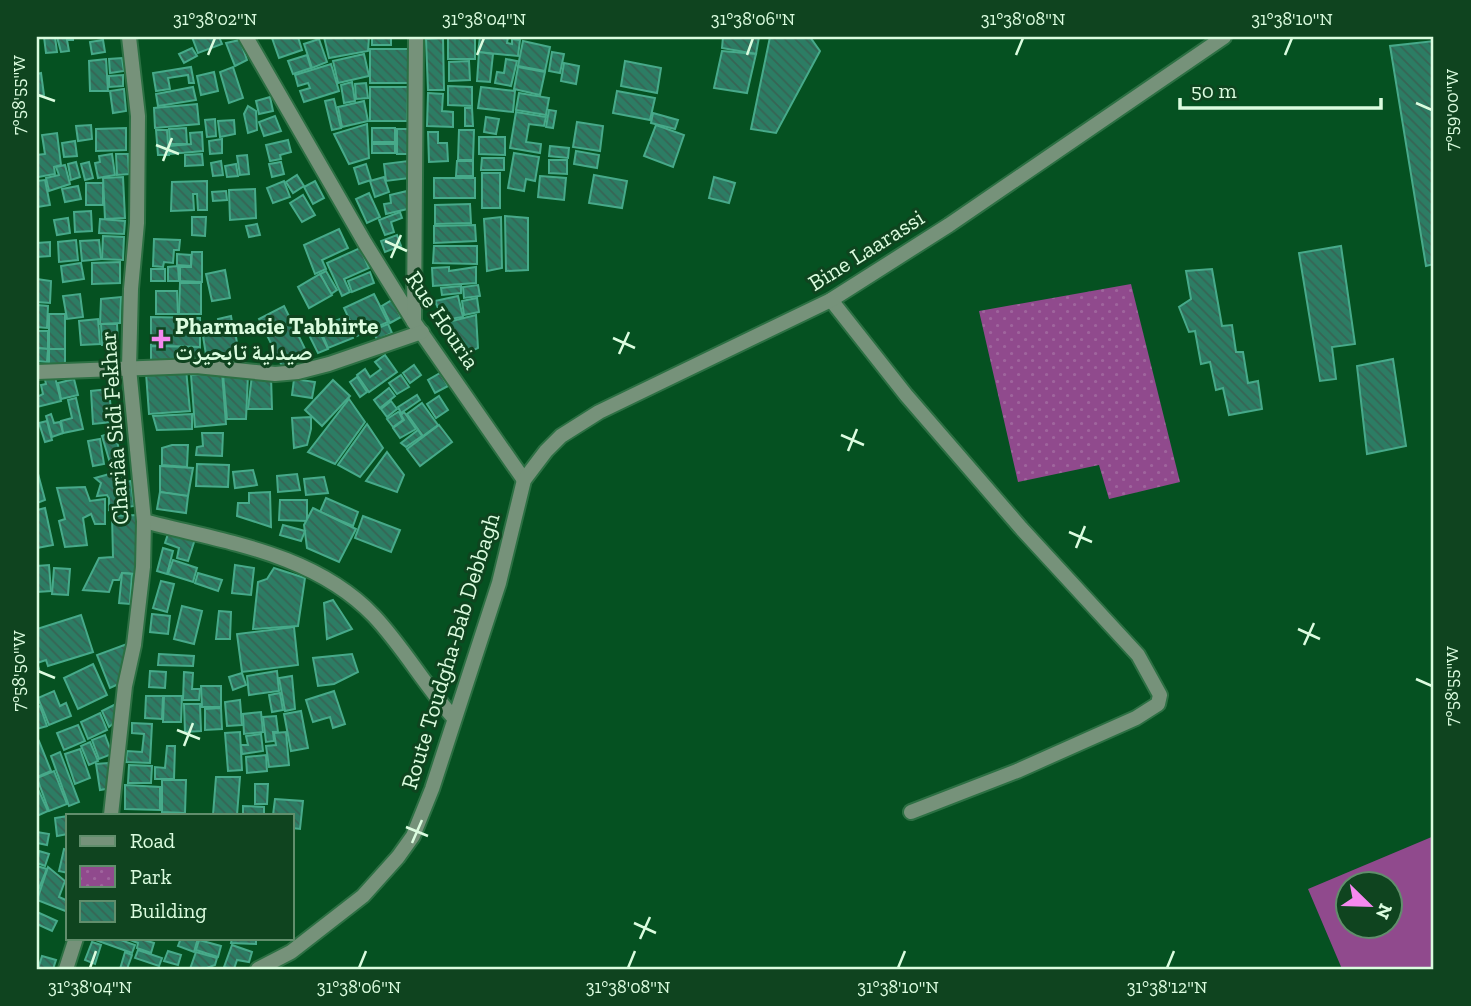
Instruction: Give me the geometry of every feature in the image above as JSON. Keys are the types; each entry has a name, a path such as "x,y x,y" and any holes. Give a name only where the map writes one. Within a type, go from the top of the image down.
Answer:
{"street":[{"name":"Chariâa Sidi Fekhar","path":"111,814 125,686 138,618 143,567 144,521 129,368 131,289 137,223 138,116 129,37"},
{"name":"Rue Houria","path":"246,37 365,243 418,327 524,480"},
{"path":"37,372 196,366 275,374 298,372 329,364 418,327 416,37"},
{"name":"Bine Laarassi","path":"524,480 546,451 577,425 831,300 961,218 1224,37"},
{"path":"831,300 906,395 1021,528 1138,655 1160,695 1158,704 1136,718 1017,771 911,812"},
{"name":"Route Toudgha-Bab Debbagh","path":"258,969 291,952 363,896 413,836 499,583 524,480"},
{"path":"144,521 290,560 329,580 356,598 374,616 454,718"},
{"path":"66,969 75,940"}],"green space":[{"path":"1131,284 1180,482 1109,499 1099,465 1018,482 979,311"},
{"path":"1434,836 1434,969 1342,969 1308,889 1334,878 1334,940 1404,940 1404,870 1353,870"}],"building":[{"path":"44,37 55,37 57,52 46,53"},
{"path":"57,37 73,37 73,40 67,40 69,51 61,52"},
{"path":"192,37 219,37 222,44 198,53"},
{"path":"298,37 302,50 279,58 272,38"},
{"path":"324,37 369,37 368,51 329,58"},
{"path":"372,37 391,37 391,45 372,45"},
{"path":"448,37 475,37 475,59 448,59"},
{"path":"480,37 508,37 507,43 512,44 512,39 520,40 518,56 478,52"},
{"path":"723,37 759,37 756,54 722,48"},
{"path":"770,37 810,37 820,51 776,133 751,129"},
{"path":"443,38 444,90 428,90 426,39"},
{"path":"319,39 327,62 312,68 304,44"},
{"path":"103,40 105,52 92,54 90,42"},
{"path":"240,40 247,60 235,66 226,43"},
{"path":"523,41 550,47 545,71 518,66"},
{"path":"1434,41 1434,264 1426,266 1390,46"},
{"path":"192,48 197,56 184,63 179,54"},
{"path":"370,49 409,49 408,83 370,83"},
{"path":"722,51 756,54 747,93 714,88"},
{"path":"479,52 493,54 490,82 477,81"},
{"path":"552,52 564,54 560,73 549,71"},
{"path":"364,54 369,76 338,83 333,61"},
{"path":"307,55 311,68 293,74 288,61"},
{"path":"122,58 124,71 110,73 109,59"},
{"path":"106,59 108,91 90,91 89,61"},
{"path":"506,59 517,61 511,86 495,83 497,72 504,73"},
{"path":"469,61 470,80 449,81 449,62"},
{"path":"625,61 661,68 657,93 621,86"},
{"path":"564,63 579,66 576,84 561,81"},
{"path":"331,64 339,91 304,102 300,91 310,88 308,83 298,86 295,75"},
{"path":"191,67 194,83 189,83 188,75 168,78 170,89 156,91 153,73"},
{"path":"233,67 243,98 229,103 220,72"},
{"path":"518,67 545,72 540,95 514,89"},
{"path":"214,72 218,91 201,95 197,76"},
{"path":"41,73 44,95 37,96 37,74"},
{"path":"123,75 123,86 109,87 109,76"},
{"path":"352,82 355,101 344,103 341,85"},
{"path":"366,83 368,98 356,99 355,84"},
{"path":"448,86 472,87 472,106 448,105"},
{"path":"193,87 196,100 158,106 156,94"},
{"path":"370,87 408,87 407,121 370,121"},
{"path":"481,87 515,91 513,112 478,108"},
{"path":"124,89 126,111 113,113 110,91"},
{"path":"617,91 655,98 650,120 613,113"},
{"path":"428,93 443,94 442,111 453,112 453,127 427,126"},
{"path":"519,93 549,98 546,115 516,110"},
{"path":"270,97 273,111 259,114 256,101"},
{"path":"334,99 341,128 332,130 325,101"},
{"path":"364,101 368,121 342,127 338,107"},
{"path":"197,104 199,124 155,128 154,108"},
{"path":"248,106 256,111 257,130 248,133 244,114"},
{"path":"465,108 472,108 473,126 465,126"},
{"path":"549,110 556,111 553,128 546,127"},
{"path":"516,112 546,117 544,126 529,124 526,142 541,144 540,153 510,148"},
{"path":"653,113 678,120 675,129 651,123"},
{"path":"275,116 281,131 264,136 259,122"},
{"path":"486,117 499,119 496,134 484,132"},
{"path":"215,119 216,136 207,137 205,120"},
{"path":"234,120 235,134 220,137 218,121"},
{"path":"577,122 603,126 600,151 573,147"},
{"path":"367,124 369,158 349,164 334,134"},
{"path":"91,125 92,139 78,141 76,126"},
{"path":"656,125 684,135 673,167 644,156"},
{"path":"126,128 126,150 96,151 96,129"},
{"path":"186,128 187,144 170,144 169,129"},
{"path":"372,128 395,128 395,142 372,142"},
{"path":"397,129 408,129 408,154 397,154"},
{"path":"156,130 167,130 169,155 158,155"},
{"path":"459,130 474,130 473,160 458,160"},
{"path":"202,132 203,151 170,154 169,146 191,144 190,133"},
{"path":"428,132 438,132 438,143 447,143 448,161 429,162"},
{"path":"57,133 61,165 54,167 55,174 38,177 37,155 45,154 42,135"},
{"path":"479,137 505,137 505,155 479,154"},
{"path":"222,139 222,153 210,154 209,141"},
{"path":"288,140 291,152 280,155 281,159 270,161 266,145"},
{"path":"75,141 77,156 64,157 62,143"},
{"path":"372,144 395,144 395,153 372,153"},
{"path":"550,146 569,148 568,158 549,156"},
{"path":"576,151 599,155 597,168 574,164"},
{"path":"514,153 539,157 535,181 526,179 524,191 508,188"},
{"path":"112,154 115,175 98,178 95,163 100,162 99,156"},
{"path":"116,154 128,154 129,174 117,175"},
{"path":"202,154 203,165 185,166 185,155"},
{"path":"247,155 249,174 240,175 237,156"},
{"path":"482,158 504,158 504,170 481,170"},
{"path":"549,160 567,160 567,174 549,173"},
{"path":"221,161 223,175 213,176 211,163"},
{"path":"408,161 410,178 386,181 384,164"},
{"path":"457,161 473,161 473,176 456,176"},
{"path":"76,162 80,177 71,180 68,164"},
{"path":"89,162 93,178 85,180 81,164"},
{"path":"281,162 284,174 272,177 269,164"},
{"path":"236,164 238,176 227,177 225,166"},
{"path":"366,164 371,180 359,184 354,168"},
{"path":"65,165 70,184 49,191 46,178 59,175 56,167"},
{"path":"482,173 500,173 500,208 482,208"},
{"path":"297,175 304,186 293,193 286,182"},
{"path":"594,175 627,181 622,208 589,203"},
{"path":"540,176 566,178 564,200 538,197"},
{"path":"123,177 125,218 105,219 103,178"},
{"path":"384,177 389,192 375,197 370,181"},
{"path":"714,177 735,183 729,203 709,198"},
{"path":"434,178 475,178 475,198 434,198"},
{"path":"45,180 50,205 37,207 37,181"},
{"path":"207,181 207,210 198,210 197,194 193,194 194,210 171,211 172,182"},
{"path":"284,181 290,197 273,203 267,188"},
{"path":"315,181 324,198 313,204 304,187"},
{"path":"86,183 103,183 103,205 86,205"},
{"path":"78,186 81,199 65,202 62,189"},
{"path":"255,189 256,218 230,220 229,190"},
{"path":"226,191 227,200 213,201 212,192"},
{"path":"407,191 412,208 386,214 384,204 391,203 390,195"},
{"path":"369,193 380,217 367,223 356,199"},
{"path":"303,195 315,215 302,222 290,203"},
{"path":"470,204 471,223 435,224 435,205"},
{"path":"91,211 92,231 75,232 74,212"},
{"path":"400,212 402,218 391,222 394,232 385,235 379,220"},
{"path":"505,216 528,218 528,270 506,271"},
{"path":"192,217 206,217 205,236 192,235"},
{"path":"501,217 502,268 487,271 484,219"},
{"path":"68,218 70,233 57,235 54,220"},
{"path":"100,219 125,221 124,234 99,233"},
{"path":"257,224 260,235 249,237 246,226"},
{"path":"475,225 476,241 434,243 434,226"},
{"path":"339,229 348,248 322,260 326,269 315,274 304,245"},
{"path":"397,235 401,246 385,252 381,241"},
{"path":"103,236 124,237 123,260 102,259"},
{"path":"154,239 180,240 179,250 174,250 173,263 164,262 163,267 153,266"},
{"path":"76,240 78,260 59,262 58,242"},
{"path":"99,240 101,259 82,261 80,241"},
{"path":"50,242 50,256 37,257 37,243"},
{"path":"434,246 477,246 477,264 433,263"},
{"path":"1341,246 1355,344 1332,347 1336,379 1320,381 1299,253"},
{"path":"360,248 369,268 344,279 350,292 342,296 327,263"},
{"path":"192,252 202,252 202,282 180,281 180,267 191,267"},
{"path":"177,254 191,255 191,266 177,265"},
{"path":"120,262 120,283 92,284 92,263"},
{"path":"81,263 84,279 63,282 61,266"},
{"path":"178,266 179,281 168,281 168,267"},
{"path":"449,267 449,271 476,267 476,283 433,286 432,268"},
{"path":"151,269 165,269 165,281 151,281"},
{"path":"1212,269 1222,326 1232,325 1236,352 1243,352 1248,383 1258,381 1262,409 1229,415 1223,388 1216,390 1210,362 1201,364 1195,331 1189,332 1179,307 1191,299 1186,271"},
{"path":"225,270 230,298 212,301 206,274"},
{"path":"326,271 337,290 331,294 320,274"},
{"path":"370,272 374,283 352,292 348,281"},
{"path":"320,274 332,295 309,308 298,287"},
{"path":"37,279 51,281 50,303 37,302"},
{"path":"180,283 201,283 201,314 179,314"},
{"path":"478,285 480,296 464,298 463,287"},
{"path":"461,286 461,293 442,295 441,288"},
{"path":"156,291 177,291 178,314 156,314"},
{"path":"80,294 83,317 67,319 63,296"},
{"path":"374,294 388,322 357,336 344,308"},
{"path":"458,296 463,317 443,320 435,301"},
{"path":"121,297 120,323 100,324 101,299"},
{"path":"477,298 479,312 464,315 462,301"},
{"path":"392,300 401,317 390,323 382,306"},
{"path":"37,305 48,306 47,328 37,327"},
{"path":"284,306 307,353 282,366 259,319"},
{"path":"49,314 65,314 65,349 49,349"},
{"path":"476,315 478,348 464,355 444,323"},
{"path":"231,316 233,328 220,330 218,319"},
{"path":"151,317 200,318 200,347 151,346"},
{"path":"345,317 353,338 328,348 319,327"},
{"path":"98,319 100,344 81,345 79,321"},
{"path":"314,320 328,349 318,353 304,325"},
{"path":"101,324 117,324 118,344 102,345"},
{"path":"388,324 392,333 377,340 373,330"},
{"path":"37,331 48,331 48,349 37,348"},
{"path":"235,331 239,355 207,361 203,336"},
{"path":"151,346 200,347 200,365 151,364"},
{"path":"37,348 48,349 47,362 37,361"},
{"path":"49,349 65,349 65,369 49,369"},
{"path":"385,355 397,372 369,392 357,375 365,369 370,377 381,369 375,362"},
{"path":"1393,359 1406,446 1367,454 1357,366"},
{"path":"414,365 421,375 410,383 403,373"},
{"path":"186,369 190,411 149,414 146,373"},
{"path":"222,372 226,424 195,427 191,375"},
{"path":"54,373 61,401 37,407 37,397 43,394 41,385 46,384 44,375"},
{"path":"440,373 448,386 435,393 428,380"},
{"path":"223,374 248,375 246,419 227,419"},
{"path":"252,375 271,376 272,409 248,409"},
{"path":"401,375 409,387 397,394 389,383"},
{"path":"357,377 367,392 360,397 350,382"},
{"path":"74,379 78,395 61,399 58,383"},
{"path":"294,379 315,382 312,398 292,395"},
{"path":"333,380 350,396 322,426 305,410"},
{"path":"389,388 395,396 380,408 374,400"},
{"path":"109,389 112,422 93,424 91,391"},
{"path":"417,395 420,400 401,413 398,407"},
{"path":"439,396 448,410 436,418 427,404"},
{"path":"76,398 83,429 63,433 61,421 72,418 68,400"},
{"path":"349,399 365,422 335,464 308,452"},
{"path":"391,401 397,409 387,417 381,409"},
{"path":"422,403 438,425 423,436 407,414"},
{"path":"398,412 403,420 393,427 387,419"},
{"path":"404,412 416,429 400,438 393,428 404,420 401,415"},
{"path":"51,414 54,423 60,422 63,433 52,437 46,416"},
{"path":"192,414 192,429 157,430 153,416"},
{"path":"311,417 307,445 294,448 292,418"},
{"path":"47,421 52,440 45,442 39,423"},
{"path":"367,424 383,448 360,477 338,465"},
{"path":"439,425 452,442 420,466 407,449"},
{"path":"418,430 422,436 406,447 401,443"},
{"path":"114,432 122,459 110,463 102,436"},
{"path":"202,433 223,433 222,456 196,455 197,447 203,446"},
{"path":"100,439 104,464 93,466 88,441"},
{"path":"188,445 187,467 162,465 162,448"},
{"path":"387,452 404,475 397,492 366,481"},
{"path":"197,464 229,465 228,487 196,486"},
{"path":"160,466 193,468 188,496 160,492"},
{"path":"37,470 45,500 37,503"},
{"path":"253,470 257,485 235,488 233,472"},
{"path":"120,471 122,483 131,481 134,506 109,510 107,495 97,496 101,483 95,478"},
{"path":"297,474 300,490 278,492 277,476"},
{"path":"324,477 328,493 306,495 304,479"},
{"path":"85,487 90,501 105,499 105,524 95,524 91,514 83,518 87,545 65,547 59,521 65,519 57,488"},
{"path":"160,492 188,496 186,513 157,509"},
{"path":"270,492 271,527 237,516 238,503 249,503 249,493"},
{"path":"326,498 358,512 353,526 320,512"},
{"path":"280,500 307,500 307,521 279,520"},
{"path":"45,508 53,545 37,548 37,510"},
{"path":"313,508 356,529 339,562 307,548 304,525"},
{"path":"137,515 138,574 122,573 119,580 113,580 109,592 83,590 99,558 113,557 112,516"},
{"path":"363,516 400,530 391,552 355,538"},
{"path":"283,525 305,531 301,541 280,535"},
{"path":"170,528 196,536 188,561 177,558 179,548 165,543"},
{"path":"163,548 173,551 167,574 157,571"},
{"path":"173,560 197,568 193,582 168,574"},
{"path":"49,565 51,591 37,592 37,566"},
{"path":"235,565 254,568 251,595 232,593"},
{"path":"54,568 70,569 68,595 52,594"},
{"path":"274,568 305,578 298,626 253,629 258,582 267,579"},
{"path":"122,573 132,574 130,604 119,603"},
{"path":"198,573 222,580 218,591 195,583"},
{"path":"161,581 174,584 167,612 153,608"},
{"path":"333,600 352,629 327,639 324,603"},
{"path":"182,606 202,611 194,644 174,639"},
{"path":"219,611 231,612 230,639 216,639"},
{"path":"152,614 170,616 168,634 150,632"},
{"path":"81,615 93,652 48,666 46,660 37,663 37,629"},
{"path":"294,627 298,665 242,672 237,634"},
{"path":"127,644 123,682 110,688 97,655"},
{"path":"159,654 194,656 193,666 158,665"},
{"path":"352,654 358,672 334,684 318,686 313,658"},
{"path":"93,664 107,695 78,709 64,678"},
{"path":"150,671 166,672 165,688 149,687"},
{"path":"277,671 279,691 249,695 247,676"},
{"path":"184,672 193,673 192,689 200,689 199,700 183,700"},
{"path":"242,673 246,685 233,690 229,677"},
{"path":"292,676 295,709 285,711 279,678"},
{"path":"201,686 221,686 221,707 202,707"},
{"path":"54,691 60,706 66,703 71,716 49,725 38,698"},
{"path":"334,691 345,724 333,728 330,717 313,722 306,700"},
{"path":"280,693 283,710 272,712 269,695"},
{"path":"146,696 163,696 162,719 145,718"},
{"path":"164,696 182,696 181,722 163,722"},
{"path":"240,700 242,725 227,726 225,702"},
{"path":"116,704 115,722 109,727 102,711"},
{"path":"184,704 200,704 201,731 185,732"},
{"path":"40,706 47,726 37,729 37,707"},
{"path":"221,708 222,729 205,730 205,709"},
{"path":"301,711 308,748 291,751 284,714"},
{"path":"261,712 263,732 244,734 243,714"},
{"path":"100,713 107,730 88,739 81,722"},
{"path":"276,716 278,732 273,732 274,741 266,742 263,717"},
{"path":"132,723 152,724 150,763 126,762 127,751 142,752 144,734 132,733"},
{"path":"78,725 85,741 64,750 57,733"},
{"path":"240,732 242,770 228,771 225,733"},
{"path":"286,732 289,765 269,767 266,746 276,745 274,733"},
{"path":"261,734 263,751 242,754 241,745 248,745 246,736"},
{"path":"105,735 112,754 99,759 92,740"},
{"path":"39,741 51,771 37,777 37,742"},
{"path":"90,742 98,761 89,765 81,746"},
{"path":"167,746 175,746 174,779 155,779 155,767 165,768"},
{"path":"80,749 90,778 75,784 65,754"},
{"path":"60,752 79,802 69,806 51,756"},
{"path":"266,755 267,771 247,773 246,757"},
{"path":"108,763 112,788 100,790 96,764"},
{"path":"129,765 152,766 151,783 128,783"},
{"path":"54,771 67,804 49,811 37,778"},
{"path":"216,777 240,777 237,814 213,814"},
{"path":"162,780 186,780 185,813 162,812"},
{"path":"255,784 268,784 267,804 255,804"},
{"path":"125,785 160,787 160,810 125,809"},
{"path":"37,787 48,811 37,816"},
{"path":"275,799 303,801 300,829 294,828 294,814 273,814"},
{"path":"243,806 264,807 264,814 243,814"},
{"path":"66,816 66,834 57,836 55,818"},
{"path":"37,832 49,834 47,845 37,843"},
{"path":"64,849 66,850 66,873 59,871"},
{"path":"39,851 49,854 45,866 37,863"},
{"path":"37,866 47,869 37,893"},
{"path":"48,867 65,881 59,897 66,900 66,911 37,900"},
{"path":"37,912 57,921 52,931 37,924"},
{"path":"96,940 121,940 135,945 132,953"},
{"path":"130,940 154,943 151,953 137,948 138,943"},
{"path":"180,940 197,940 194,952 178,946"},
{"path":"199,940 221,946 218,957 196,950"},
{"path":"232,940 256,940 256,944 231,943"},
{"path":"92,942 101,945 95,964 85,960"},
{"path":"232,945 252,952 249,962 237,960 234,969 224,967"},
{"path":"138,950 162,958 159,966 135,958"},
{"path":"168,951 181,955 178,965 164,961"},
{"path":"125,952 132,955 127,969 120,969"},
{"path":"196,952 217,958 215,965 204,969 190,969"},
{"path":"42,956 56,960 53,969 38,969"}],"place":[{"name":"Pharmacie Tabhirte صيدلية تابحيرت","path":"161,339"}]}
